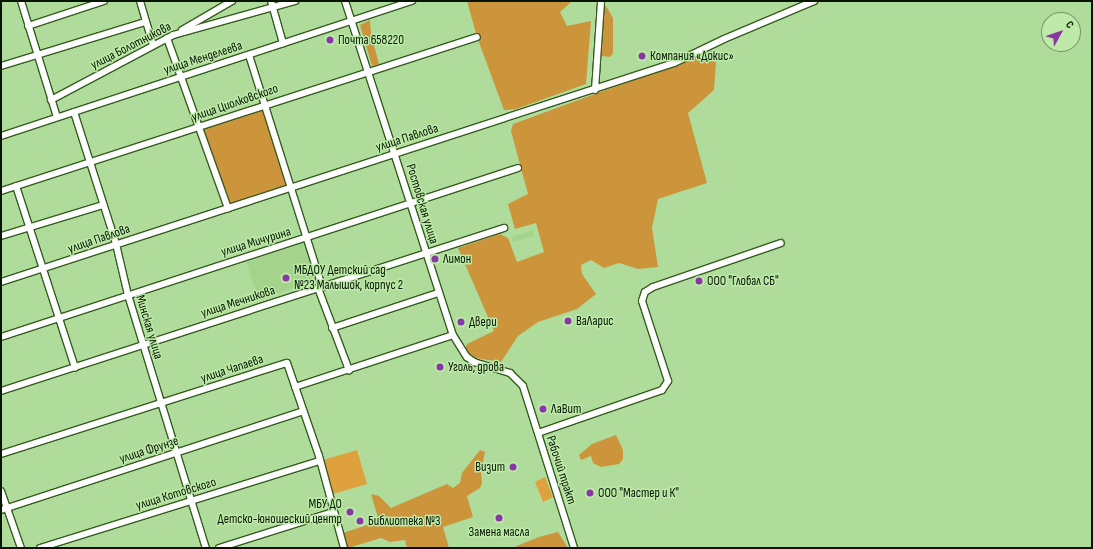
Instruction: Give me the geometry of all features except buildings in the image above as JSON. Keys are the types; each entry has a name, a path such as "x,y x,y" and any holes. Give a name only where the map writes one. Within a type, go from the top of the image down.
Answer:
{"street":[{"path":"21,1 36,55 57,118"},
{"path":"28,26 104,1"},
{"path":"140,1 153,45"},
{"path":"228,208 181,77 170,37 232,1"},
{"path":"271,1 283,43"},
{"name":"улица Болотникова","path":"51,100 170,37 295,1"},
{"name":"Ростовская улица","path":"345,1 438,293 453,335 461,350 474,362 506,371 518,378"},
{"name":"улица Менделеева","path":"1,136 412,1"},
{"path":"596,90 601,1"},
{"name":"улица Павлова","path":"1,282 394,153 596,90 674,63 724,39 814,1"},
{"path":"1,66 145,22"},
{"name":"улица Циолковского","path":"1,191 199,128 266,104 368,71 477,38"},
{"path":"249,55 308,237 332,328 349,370"},
{"name":"Минская улица","path":"74,112 116,244 128,295 206,548"},
{"name":"улица Мичурина","path":"1,337 518,168"},
{"path":"16,186 75,368"},
{"path":"1,236 103,205"},
{"name":"улица Мечникова","path":"1,391 425,252 504,228"},
{"path":"538,433 662,390 668,381 642,301 645,292 653,286 781,243"},
{"path":"332,328 438,293"},
{"path":"344,548 304,411 295,387 453,335"},
{"name":"улица Чапаева","path":"1,454 287,363 295,387"},
{"name":"Рабочий тракт","path":"518,378 526,393 574,548"},
{"name":"улица Фрунзе","path":"4,509 304,411"},
{"name":"улица Котовского","path":"40,548 319,461"},
{"path":"1,491 4,509 21,548"},
{"path":"219,548 333,512"}],"shaded area":[{"path":"467,1 572,1 560,12 567,26 591,21 586,84 516,109 504,110 477,37"},
{"path":"603,5 606,6 613,18 613,53 610,57 602,56"},
{"path":"370,20 371,34 379,64 372,66 360,25"},
{"path":"712,51 716,62 714,90 688,113 707,183 658,199 652,228 658,267 638,269 619,263 604,268 591,260 581,265 582,274 596,294 577,309 538,322 518,336 501,362 476,358 465,350 467,344 494,331 458,248 500,234 508,238 517,262 544,252 536,223 515,229 508,204 528,194 511,131 513,124"},
{"path":"263,110 289,184 230,204 202,129"},
{"path":"532,230 534,236 513,242 511,237"},
{"path":"304,243 316,281 259,300 246,262"},
{"path":"616,435 623,450 623,459 619,464 601,467 593,463 591,456 581,460 579,455 592,444"},
{"path":"357,450 367,484 333,494 323,460"},
{"path":"480,450 485,452 481,472 482,483 480,488 467,496 473,517 443,527 449,548 407,548 405,540 390,542 381,538 348,548 343,533 379,521 371,494 379,496 391,508 447,484 453,488 460,483 462,473"},
{"path":"545,477 553,497 543,502 535,482"},
{"path":"558,532 568,548 512,548 539,537"}],"place":[{"name":"Почта 658220","path":"330,40"},
{"name":"Компания «Докис»","path":"642,56"},
{"name":"Лимон","path":"435,259"},
{"name":"МБДОУ Детский сад №23 Малышок, корпус 2","path":"286,278"},
{"name":"ООО \"Глобал СБ\"","path":"699,281"},
{"name":"ВаЛарис","path":"568,321"},
{"name":"Двери","path":"461,322"},
{"name":"Уголь, дрова","path":"440,367"},
{"name":"ЛаВит","path":"543,409"},
{"name":"Визит","path":"513,467"},
{"name":"ООО \"Мастер и К\"","path":"590,493"},
{"name":"МБУ ДО Детско-юношеский центр","path":"350,512"},
{"name":"Замена масла","path":"499,518"},
{"name":"Библиотека №3","path":"360,521"}]}
